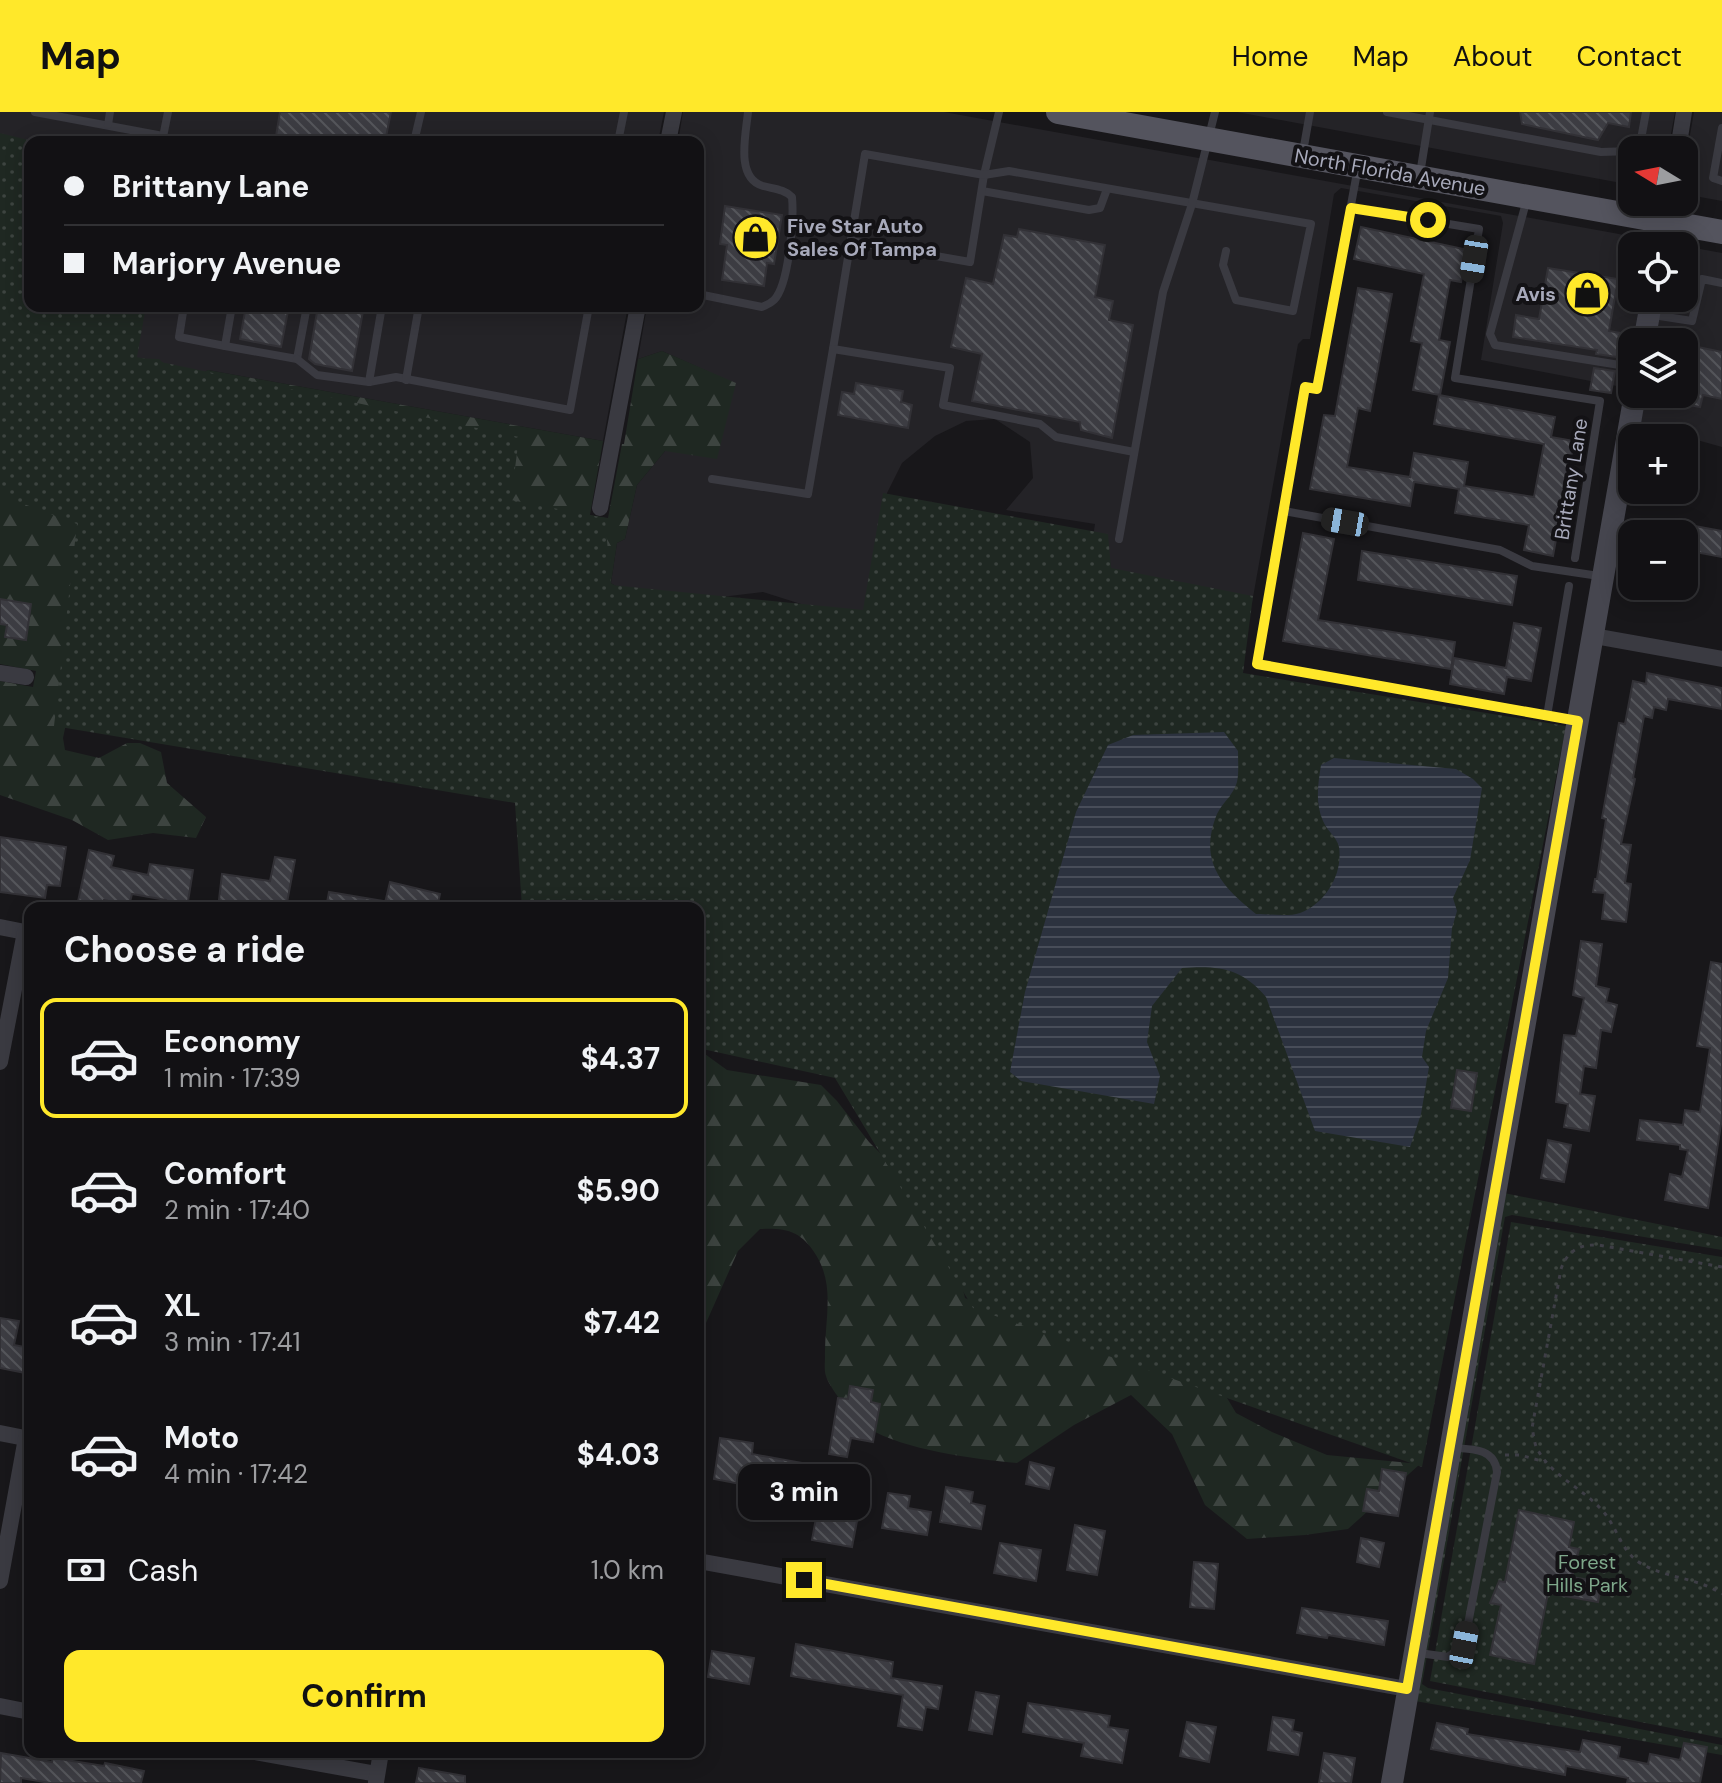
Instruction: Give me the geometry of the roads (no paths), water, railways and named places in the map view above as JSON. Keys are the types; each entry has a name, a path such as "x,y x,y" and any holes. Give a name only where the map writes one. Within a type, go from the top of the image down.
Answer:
{"main road":[{"name":"North Florida Avenue","path":"1066,113 1722,232"}],"street":[{"path":"669,136 674,112"},
{"path":"1680,136 1684,112"},
{"path":"600,508 637,312"},
{"path":"1392,1783 1633,408"},
{"path":"1594,636 1722,659"},
{"path":"0,673 26,677"},
{"path":"0,927 24,931"},
{"path":"0,1062 24,951"},
{"path":"0,1433 24,1438"},
{"path":"0,1581 24,1459"},
{"path":"704,1562 1407,1689"},
{"path":"0,1706 24,1711"},
{"path":"283,1758 376,1778 380,1758"}],"lane":[{"path":"35,112 151,136"},
{"path":"108,125 110,112"},
{"path":"164,136 168,112"},
{"path":"415,136 421,112"},
{"path":"619,136 624,112"},
{"path":"704,295 762,307 774,300 782,283 793,222 792,197 786,191 757,184 747,174 748,112"},
{"path":"851,241 970,262 984,175 999,112"},
{"path":"1119,539 1163,292 1192,204 1215,112"},
{"path":"1302,156 1310,112"},
{"path":"1387,112 1430,116 1601,152 1618,151"},
{"path":"1642,136 1646,112"},
{"path":"1419,178 1430,116"},
{"path":"1722,128 1713,178 1722,181"},
{"path":"712,479 808,494 865,154 984,175 1009,171 1311,224 1293,311 1236,300 1223,265 1226,251"},
{"path":"1358,166 1317,389 1305,387 1257,664 1578,721"},
{"path":"982,191 1089,210 1100,208 1107,189"},
{"path":"1528,197 1490,334 1495,345 1618,365"},
{"name":"Brittany Lane","path":"1351,208 1479,229 1455,378 1600,401 1575,558"},
{"path":"1698,296 1702,279 1722,283"},
{"path":"183,312 179,337 297,359 317,375 369,382 396,377 570,410 588,312"},
{"path":"225,346 231,312"},
{"path":"297,359 306,312"},
{"path":"369,382 381,312"},
{"path":"406,380 418,312"},
{"path":"1667,312 1692,321 1694,312"},
{"path":"833,349 950,368 943,405 1040,424 1056,437 1134,452"},
{"path":"1284,511 1500,550 1532,566 1604,577"},
{"path":"1547,716 1569,586"},
{"path":"1414,1652 1448,1657 1464,1645 1497,1472 1495,1460 1481,1451 1450,1448"}],"water":[{"path":"1224,732 1238,751 1238,775 1235,786 1217,814 1210,846 1212,859 1223,882 1256,914 1300,913 1325,895 1335,877 1339,847 1320,814 1318,786 1321,765 1334,758 1456,769 1482,788 1470,860 1453,898 1457,911 1452,928 1448,978 1426,1031 1422,1057 1429,1067 1421,1114 1410,1147 1315,1131 1266,997 1238,974 1218,968 1182,968 1152,1006 1147,1042 1160,1076 1154,1104 1021,1081 1010,1072 1025,992 1076,812 1108,745 1133,735"}],"place":[{"name":"Five Star Auto Sales Of Tampa","path":"756,238"},
{"name":"Avis","path":"1587,294"}],"park label":[{"name":"Forest Hills Park","path":"1587,1574"}]}
